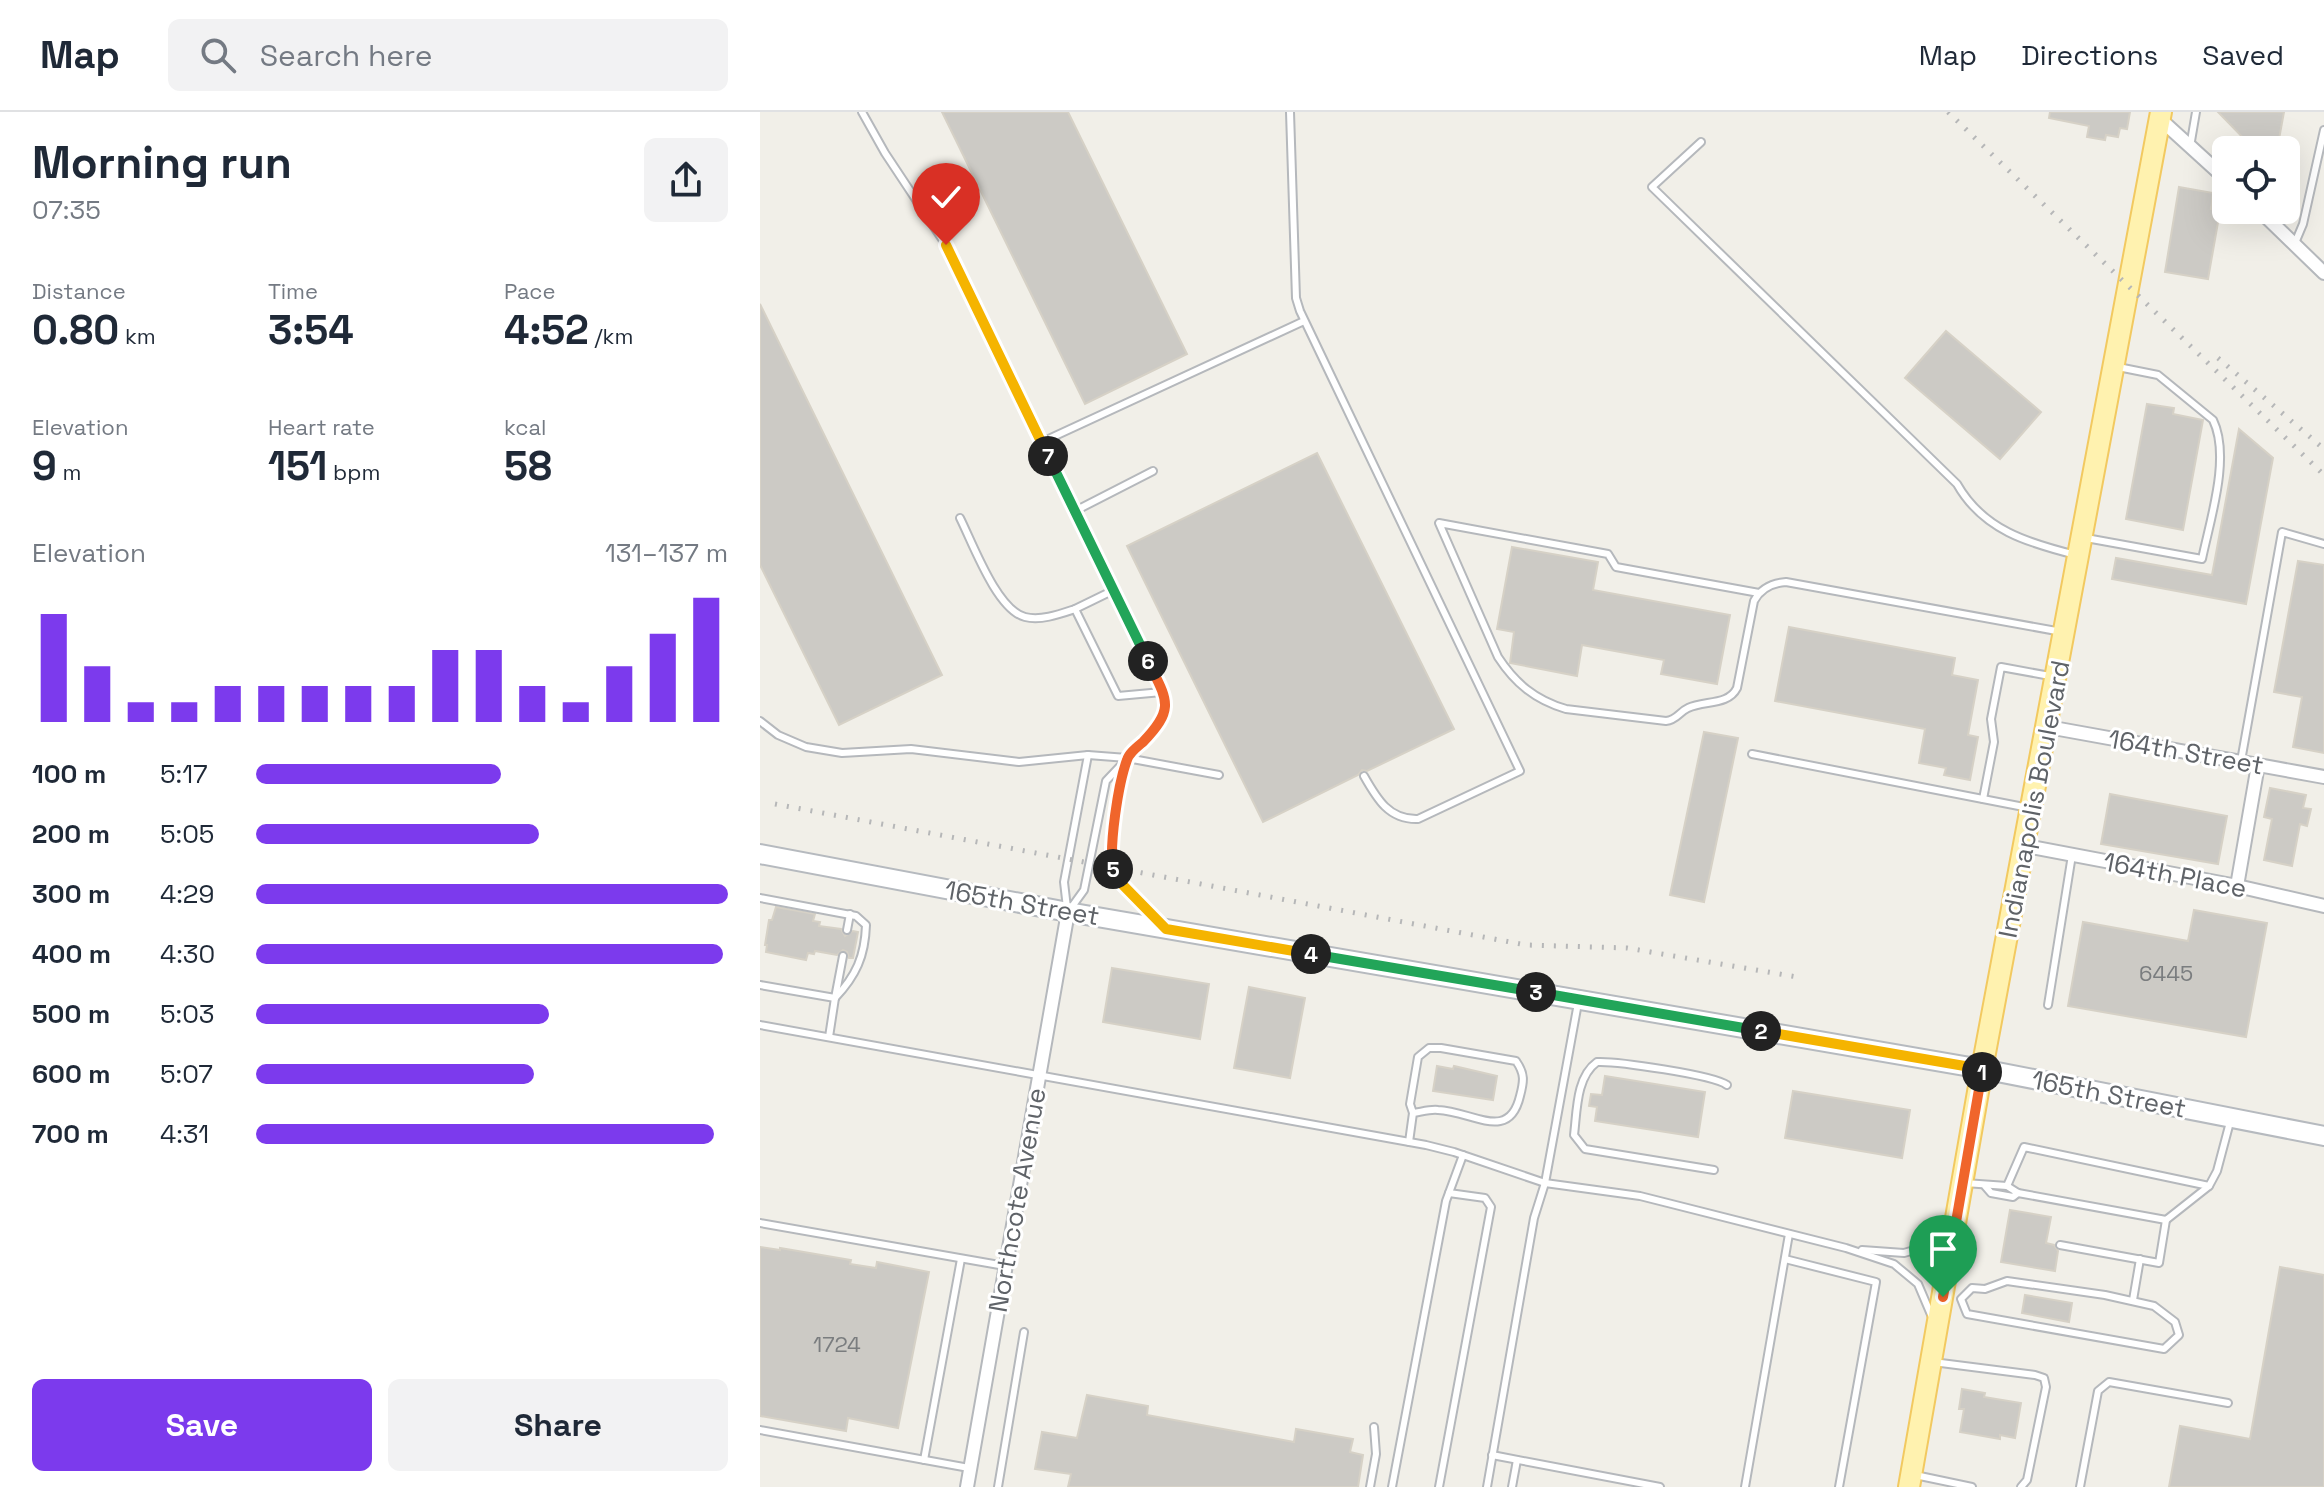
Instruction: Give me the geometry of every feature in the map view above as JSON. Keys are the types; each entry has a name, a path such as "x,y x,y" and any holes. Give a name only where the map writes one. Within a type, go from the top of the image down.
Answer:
{"main road":[{"name":"Indianapolis Boulevard","path":"1910,1481 1936,1334 1952,1298 1958,1208 1982,1069 2160,116"},
{"name":"165th Street","path":"760,854 1068,912 1982,1069 2324,1136"}],"street":[{"path":"2160,116 2212,167"},
{"path":"2273,224 2324,273"},
{"name":"164th Street","path":"2048,727 2324,777"},
{"path":"2237,886 2258,765"},
{"name":"164th Place","path":"2026,846 2237,886 2324,906"},
{"name":"Northcote Avenue","path":"967,1487 1068,912"}],"lane":[{"path":"862,112 885,153 940,235 1162,692 1166,711 1163,719 1106,781 1084,890 1068,912"},
{"path":"1290,112 1296,298 1304,321 1520,771 1418,819 1407,819 1387,809 1364,776"},
{"path":"2190,147 2196,112"},
{"path":"2294,245 2303,224 2324,130"},
{"path":"1701,142 1652,187 1957,484 1965,499 2021,540 2202,559 2221,446 2213,420 2158,375 2114,366"},
{"path":"1042,442 1304,321"},
{"path":"1075,511 1153,471"},
{"path":"960,518 997,592 1015,613 1038,618 1075,609 1114,590"},
{"path":"1759,593 1616,567 1608,554 1439,523 1498,657 1511,677 1551,705 1566,709 1666,721 1674,720 1687,708 1727,699 1737,688 1754,601 1769,586 1786,582 2065,632"},
{"path":"2241,761 2282,532 2324,544"},
{"path":"1075,609 1118,696 1162,692"},
{"path":"1983,799 1994,742 1991,719 2001,667 2057,678"},
{"path":"760,721 778,735 806,747 842,753 911,749 1019,762 1088,755 1127,758 1219,775"},
{"path":"1752,754 2033,809"},
{"path":"1068,912 1064,882 1088,755"},
{"path":"1127,758 1111,843 1112,868 1117,879 1166,929"},
{"path":"2048,1005 2072,855"},
{"path":"760,898 850,914 866,925 856,973 835,998"},
{"path":"847,930 850,914"},
{"path":"829,1037 843,956"},
{"path":"760,985 835,998"},
{"path":"1487,1487 1534,1218 1545,1183 1579,1000"},
{"path":"760,1025 1409,1142 1463,1155 1545,1183 1640,1196 1846,1248 1894,1264 1907,1273 1918,1284 1929,1307 1936,1334"},
{"path":"1409,1142 1413,1113 1410,1104 1418,1057 1429,1048 1516,1061 1522,1069 1524,1079 1517,1112 1509,1119 1499,1122 1435,1109 1413,1113"},
{"path":"1714,1170 1585,1149 1574,1135 1584,1074 1597,1062 1723,1081 1727,1085"},
{"path":"2060,1245 2159,1263 2166,1220 2209,1186 2217,1171 2231,1119"},
{"path":"2007,1186 2024,1147 2209,1186"},
{"path":"1392,1487 1449,1193 1463,1155"},
{"path":"1962,1183 1985,1186 1991,1183 2007,1186 2018,1193 2166,1220"},
{"path":"1985,1186 1991,1193 2013,1197 2018,1193"},
{"path":"1439,1487 1491,1207 1485,1198 1449,1193"},
{"path":"1846,1248 1904,1253 1921,1248 1958,1208"},
{"path":"760,1223 1005,1266"},
{"path":"1745,1487 1789,1234"},
{"path":"924,1460 961,1259"},
{"path":"1785,1259 1876,1282 1839,1487"},
{"path":"2133,1300 2140,1259"},
{"path":"2007,1281 2133,1300 2154,1306 2175,1322 2179,1335 2164,1349 1983,1318 1967,1314 1952,1298 1972,1288 1985,1289 2007,1281"},
{"path":"998,1487 1024,1332"},
{"path":"1931,1362 2044,1378 2046,1387 2027,1480 2021,1487"},
{"path":"2080,1487 2098,1391 2109,1382 2228,1403"},
{"path":"1370,1487 1376,1454 1374,1427"},
{"path":"760,1430 970,1468"},
{"path":"1492,1455 1660,1487"},
{"path":"1512,1487 1517,1460"},
{"path":"1910,1481 1972,1487"}],"building":[{"path":"942,112 1068,112 1187,354 1085,404"},
{"path":"2050,112 2130,112 2127,129 2120,128 2118,137 2106,135 2105,140 2087,137 2089,126 2049,118"},
{"path":"2218,112 2284,112 2280,136 2241,136"},
{"path":"2179,187 2212,193 2212,224 2218,224 2208,279 2165,272"},
{"path":"760,304 942,675 839,725 760,565"},
{"path":"1946,331 2041,412 2000,459 1905,378"},
{"path":"2147,404 2174,408 2173,414 2203,420 2183,530 2126,519"},
{"path":"2239,429 2273,458 2246,604 2112,579 2116,558 2212,575"},
{"path":"1317,453 1454,729 1367,771 1362,770 1358,775 1263,822 1127,546"},
{"path":"1512,547 1598,562 1593,590 1730,615 1717,684 1661,674 1664,660 1582,645 1577,676 1510,663 1514,632 1497,629"},
{"path":"2298,561 2324,565 2324,753 2293,747 2302,697 2274,692"},
{"path":"1789,627 1955,658 1952,675 1978,680 1968,735 1978,737 1970,780 1944,775 1946,768 1919,763 1925,729 1775,701"},
{"path":"1704,732 1738,738 1704,902 1670,895"},
{"path":"2270,788 2306,795 2303,808 2311,809 2307,826 2300,824 2292,866 2264,860 2272,819 2264,817"},
{"path":"2110,794 2227,816 2218,864 2101,844"},
{"path":"776,907 815,914 813,921 820,922 819,926 841,929 845,936 853,931 858,932 853,958 849,958 843,950 837,955 815,951 814,954 808,953 806,960 766,952 769,920 772,920"},
{"path":"2194,910 2267,923 2246,1037 2068,1006 2083,922 2188,941"},
{"path":"1112,968 1209,984 1200,1039 1103,1022"},
{"path":"1249,987 1305,998 1290,1078 1234,1068"},
{"path":"1437,1066 1453,1069 1454,1066 1497,1076 1493,1100 1433,1091"},
{"path":"1605,1076 1705,1092 1698,1137 1595,1121 1597,1107 1589,1106 1591,1094 1602,1095"},
{"path":"1793,1091 1910,1110 1902,1158 1785,1138"},
{"path":"2010,1210 2051,1217 2046,1243 2054,1245 2058,1251 2055,1271 2001,1262"},
{"path":"760,1247 851,1260 850,1264 876,1268 877,1262 929,1272 898,1428 848,1418 846,1431 760,1416"},
{"path":"2280,1267 2324,1275 2324,1487 2169,1487 2180,1426 2250,1439"},
{"path":"2025,1295 2072,1303 2069,1322 2022,1313"},
{"path":"1962,1389 1985,1393 1984,1397 2021,1403 2015,1438 2000,1435 2000,1439 1960,1432 1964,1409 1959,1409"},
{"path":"1087,1395 1148,1406 1147,1415 1294,1442 1296,1429 1353,1439 1350,1452 1363,1455 1358,1487 1068,1487 1071,1474 1035,1469 1042,1432 1077,1438"}],"railway":[{"path":"1948,112 2324,475"},
{"path":"2218,358 2324,449"},
{"path":"775,804 1526,945 1627,948 1803,978"}],"route":[{"path":"946,245 1165,701 1163,719 1127,758 1111,843 1112,868 1117,879 1166,929 1982,1069 1943,1297"}]}
